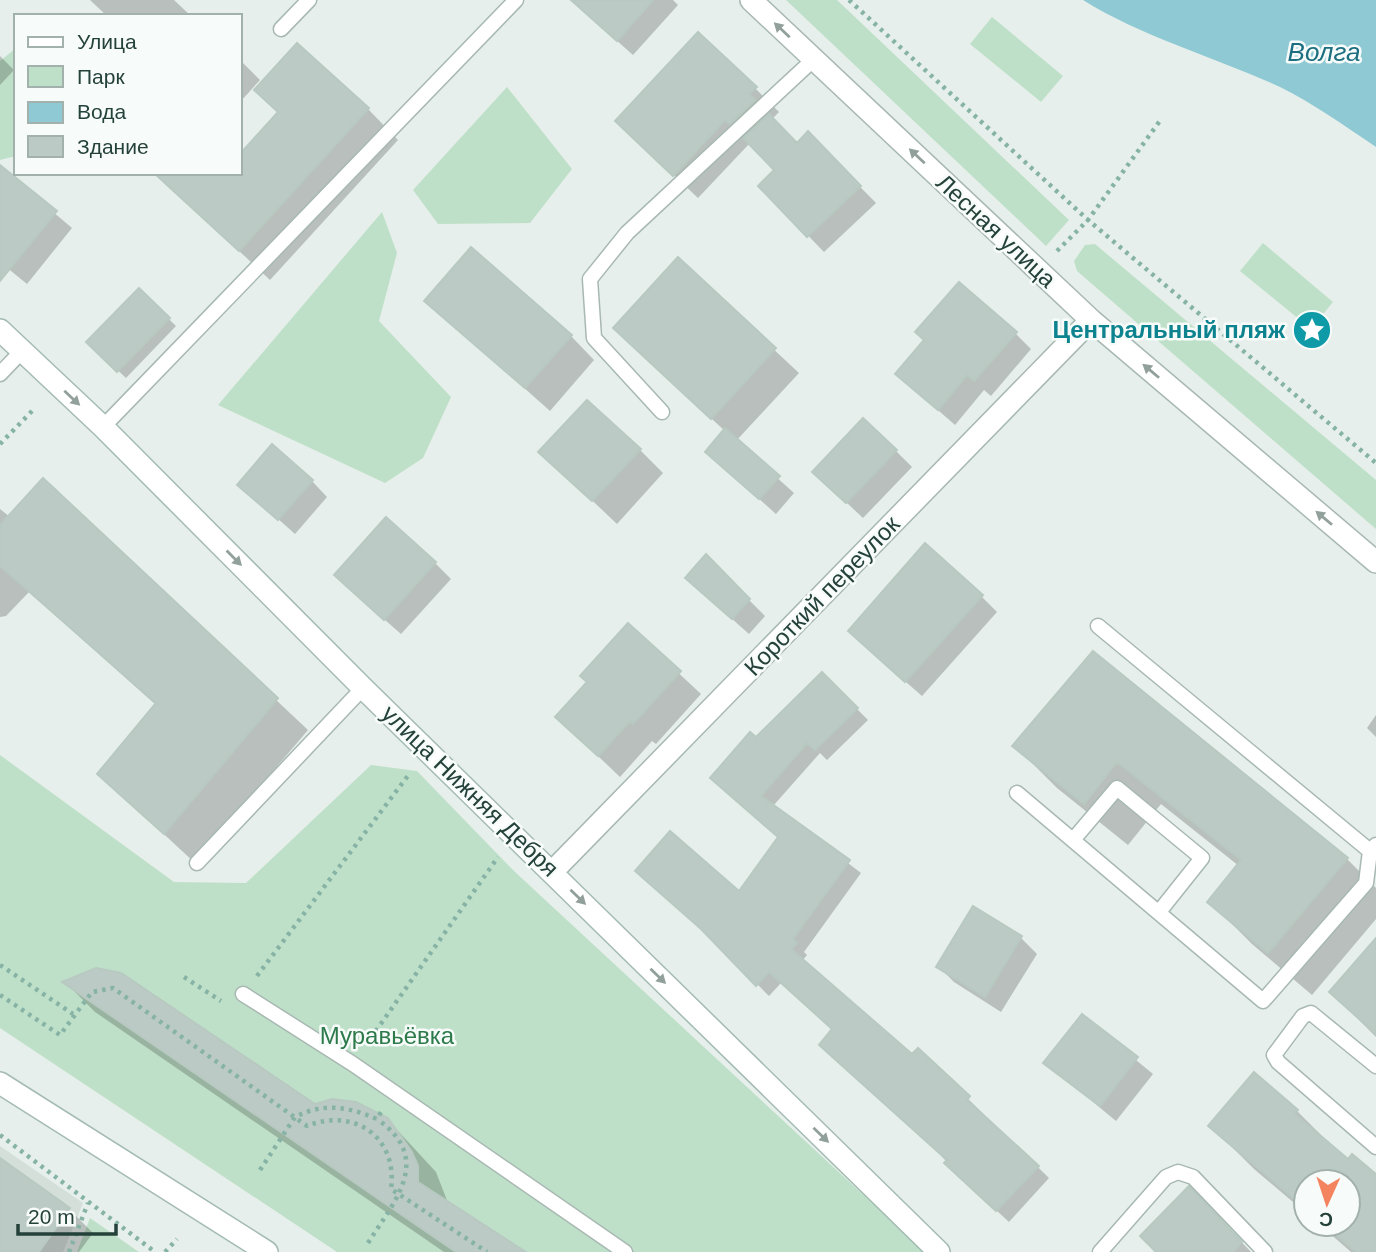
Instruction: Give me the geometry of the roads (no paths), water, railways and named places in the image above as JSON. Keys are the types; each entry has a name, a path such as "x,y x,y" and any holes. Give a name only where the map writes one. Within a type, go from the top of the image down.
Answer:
{"street":[{"name":"Лесная улица","path":"751,0 1091,320 1376,562"},
{"name":"Короткий переулок","path":"552,872 1091,320"},
{"name":"улица Нижняя Дебря","path":"0,330 103,427 363,688 939,1252"},
{"path":"0,1083 253,1248"}],"lane":[{"path":"281,29 309,0"},
{"path":"103,427 507,3"},
{"path":"662,412 594,338 590,279 626,233 814,59"},
{"path":"0,374 22,351"},
{"path":"1017,793 1263,1001 1366,883 1373,848 1098,626"},
{"path":"197,863 363,688"},
{"path":"1073,840 1116,788 1202,858 1159,912"},
{"path":"243,994 353,1063 625,1252"},
{"path":"1376,1066 1311,1013 1303,1016 1274,1055 1278,1062 1376,1147"},
{"path":"1100,1252 1166,1177 1178,1171 1193,1177 1265,1252"}],"water":[{"name":"Волга","path":"1083,0 1376,0 1376,147 1280,87 1130,25"}],"place":[{"name":"Центральный пляж","path":"1312,330"}],"park label":[{"name":"Муравьёвка","path":"387,1036"}]}
